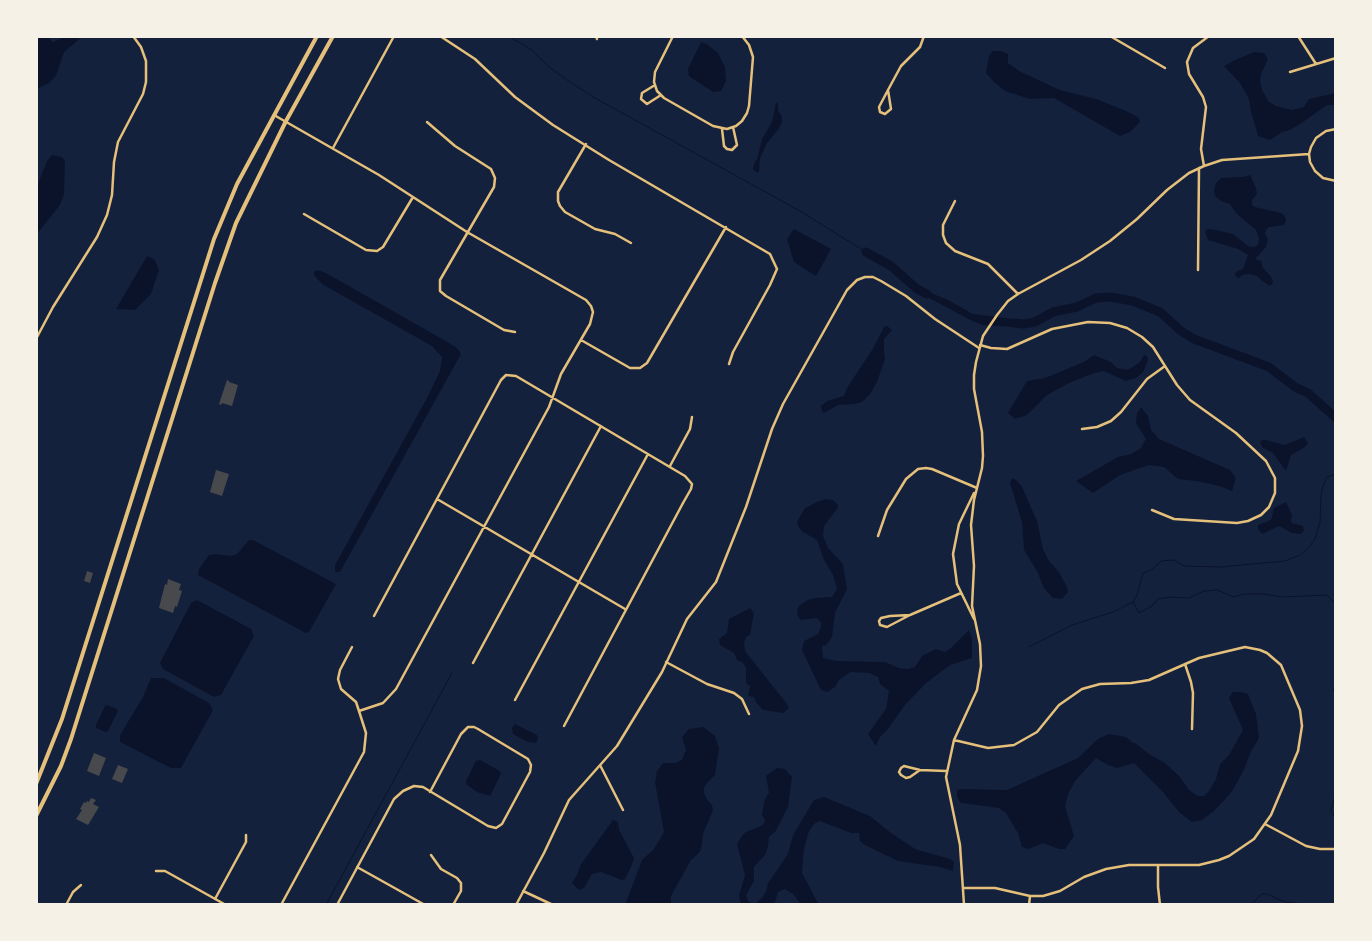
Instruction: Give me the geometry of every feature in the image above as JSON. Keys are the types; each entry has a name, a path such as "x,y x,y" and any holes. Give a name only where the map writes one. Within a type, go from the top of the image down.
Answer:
{"main road":[{"path":"36,784 62,719 214,240 237,184 317,36"},
{"path":"36,816 56,777 71,739 212,292 236,223 286,121 332,36"}],"street":[{"path":"36,339 53,307 97,237 107,215 112,195 114,162 118,142 146,82 146,61 141,47 133,36"},
{"path":"333,148 394,36"},
{"path":"440,36 475,59 535,113 609,160 770,254 776,269 770,285 733,352 729,364"},
{"path":"673,36 655,72 655,85 661,95 713,126 722,129 733,127 742,121 747,113 754,64 752,52 742,36"},
{"path":"888,90 891,109 885,114 880,112 879,107 900,66 920,47 924,36"},
{"path":"1110,36 1165,68"},
{"path":"1204,166 1201,149 1206,107 1201,92 1189,74 1187,62 1193,48 1209,36"},
{"path":"1298,36 1316,64"},
{"path":"1290,72 1336,58"},
{"path":"655,85 642,93 641,99 647,104 661,95"},
{"path":"274,115 379,175 467,232 586,300 593,310 592,318 561,374 549,407 393,694 383,703 359,711"},
{"path":"427,122 455,146 490,169 495,175 494,186 440,280 440,291 504,330 515,332"},
{"path":"722,129 724,146 732,150 737,145 733,127"},
{"path":"1336,129 1326,131 1316,138 1310,147 1309,154 1310,162 1315,171 1323,178 1336,180"},
{"path":"586,144 558,192 560,206 565,212 595,229 615,234 632,243"},
{"path":"964,905 960,845 946,784 946,771 954,740 973,700 980,678 981,650 974,620 972,599 974,566 972,525 974,500 984,456 982,432 974,389 974,375 980,347 988,328 1008,302 1018,294 1110,242 1179,179 1199,168 1231,159 1309,154"},
{"path":"1198,270 1199,168"},
{"path":"304,214 366,250 377,252 385,245 413,197"},
{"path":"955,201 943,225 942,235 946,244 955,250 988,264 1018,294"},
{"path":"581,340 630,368 640,368 647,363 726,227"},
{"path":"516,905 570,800 611,753 625,733 666,662 687,619 716,582 746,507 767,442 783,404 843,296 857,280 873,277 881,281 906,296 970,344 980,347 1007,349 1052,330 1088,322 1102,322 1127,328 1142,337 1153,347 1177,385 1190,400 1227,425 1266,460 1274,474 1275,489 1273,500 1264,512 1255,519 1245,522 1174,519 1152,510"},
{"path":"1082,429 1097,427 1111,421 1121,412 1147,379 1165,366"},
{"path":"374,616 501,380 509,374 516,376 670,466 691,481 691,489 564,726"},
{"path":"670,466 690,429 692,417"},
{"path":"472,663 601,426"},
{"path":"515,700 648,454"},
{"path":"878,536 887,510 906,479 918,469 932,469 977,488"},
{"path":"974,620 961,593 953,564 954,544 959,524 977,488"},
{"path":"437,499 626,610"},
{"path":"910,615 881,618 879,621 880,625 887,627 961,593"},
{"path":"282,905 364,752 366,733 359,711 353,698 342,688 338,679 340,670 352,647"},
{"path":"954,740 988,748 1014,745 1037,732 1059,705 1082,689 1100,684 1131,683 1149,680 1185,664 1232,650 1252,648 1272,656 1285,672 1302,719 1302,734 1298,751 1265,824 1245,846 1219,860 1199,865 1129,866 1106,869 1084,877 1052,894 1043,896 1030,896 995,888 964,888"},
{"path":"666,662 707,684 734,693 742,699 748,714"},
{"path":"1185,664 1191,682 1192,729"},
{"path":"337,905 394,799 399,794 414,786 422,787 430,792 488,826 496,828 502,824 532,765 528,759 478,729 468,727 461,734 430,792"},
{"path":"600,764 623,810"},
{"path":"920,770 906,778 899,772 904,766 920,770 946,771"},
{"path":"1265,824 1306,846 1320,849 1336,849"},
{"path":"215,899 246,842 246,835"},
{"path":"431,855 442,869 458,878 462,883 461,891 453,905"},
{"path":"1158,866 1160,905"},
{"path":"357,867 425,905"},
{"path":"156,870 165,871 226,905"},
{"path":"66,905 73,892 81,885"},
{"path":"523,891 553,905"},
{"path":"1029,905 1030,896"}],"water":[{"path":"36,36 46,36 53,42 66,36 83,36 64,52 56,76 49,83 36,89"},
{"path":"701,42 718,53 725,67 726,81 721,91 713,92 689,76 688,69"},
{"path":"993,51 1001,51 1008,54 1008,63 1021,72 1060,90 1096,99 1124,110 1138,117 1140,122 1130,132 1120,136 1054,98 1030,99 1005,91 986,73 989,56"},
{"path":"1254,52 1264,53 1268,59 1260,81 1262,90 1269,102 1292,110 1304,107 1309,99 1336,93 1336,105 1327,105 1300,124 1270,140 1258,136 1249,99 1240,83 1224,66"},
{"path":"776,102 782,122 767,143 760,158 759,172 756,172 753,169 754,164 762,139 772,122"},
{"path":"52,155 62,157 65,161 64,194 60,205 36,235 36,189 47,161"},
{"path":"1250,175 1257,194 1252,200 1252,205 1281,213 1285,216 1286,220 1284,225 1269,227 1266,230 1265,234 1268,239 1266,247 1255,259 1261,261 1263,268 1272,278 1273,283 1270,286 1257,276 1249,274 1242,275 1239,278 1236,277 1237,271 1243,269 1248,255 1238,249 1208,240 1205,232 1207,229 1211,229 1233,234 1248,246 1254,247 1258,245 1259,239 1256,230 1236,213 1230,204 1221,201 1215,196 1214,190 1216,183 1221,178"},
{"path":"794,229 831,249 816,276 794,262 787,239"},
{"path":"147,256 154,259 159,270 151,294 135,310 116,309"},
{"path":"317,270 326,273 449,343 457,348 461,354 340,572 335,572 335,565 428,396 440,371 442,357 432,346 322,284 314,275 314,272"},
{"path":"919,288 948,300 973,314 1014,319 1024,324 1015,327 983,325 918,292 917,289"},
{"path":"887,326 892,330 884,339 885,359 877,382 870,394 862,402 838,405 824,413 821,406 827,401 844,396 884,327"},
{"path":"1094,355 1111,362 1117,368 1128,370 1140,362 1144,355 1147,356 1148,360 1143,372 1136,378 1126,381 1104,371 1094,373 1069,383 1047,395 1027,415 1015,419 1008,413 1027,381 1045,378 1084,362"},
{"path":"1141,407 1148,416 1151,430 1159,439 1230,470 1236,478 1232,491 1219,486 1178,479 1164,467 1149,465 1120,475 1093,493 1076,481 1118,457 1131,454 1141,448 1146,439 1136,423 1137,413"},
{"path":"1304,437 1308,443 1305,447 1291,455 1286,471 1273,453 1262,447 1260,442 1266,440 1285,445"},
{"path":"1012,478 1022,487 1037,521 1043,549 1067,587 1068,592 1062,599 1053,598 1044,588 1037,571 1024,550 1022,522 1010,483"},
{"path":"826,499 833,500 838,505 824,526 823,536 828,548 843,564 847,589 835,613 832,637 826,645 822,646 823,658 837,661 885,662 899,668 908,669 915,667 922,656 936,649 945,652 969,630 972,639 972,658 950,665 925,684 905,705 880,737 876,746 868,734 886,709 889,691 880,684 878,677 869,673 850,672 827,692 821,690 802,650 804,641 818,634 821,622 817,618 801,620 797,610 799,606 814,598 832,597 837,589 833,575 824,560 817,540 803,532 797,522 805,508"},
{"path":"1286,502 1292,515 1291,523 1303,526 1304,530 1301,534 1292,533 1279,526 1262,534 1258,529 1258,525 1271,520 1274,508"},
{"path":"249,540 253,540 336,584 309,632 306,633 198,575 199,569 209,555 230,556 237,554"},
{"path":"197,600 251,629 254,636 221,695 214,697 163,669 160,663 191,603"},
{"path":"750,608 754,613 750,635 746,637 744,642 745,651 787,704 789,708 783,713 763,710 754,697 748,696 750,686 746,683 746,668 743,663 737,660 734,653 720,645 719,639 727,633 729,619"},
{"path":"151,678 164,678 209,703 213,710 181,768 171,768 120,742 120,735 143,697"},
{"path":"1233,692 1248,694 1256,714 1259,738 1231,793 1214,811 1202,820 1192,822 1180,813 1162,791 1134,763 1117,768 1096,758 1075,781 1068,794 1065,806 1074,836 1065,849 1059,849 1043,843 1029,849 1022,847 1018,833 1006,813 999,808 961,803 957,797 957,790 962,789 1007,790 1078,758 1098,739 1109,734 1126,737 1165,763 1180,777 1189,790 1198,796 1204,796 1216,779 1220,764 1229,755 1243,730 1229,698"},
{"path":"107,705 118,711 106,732 96,728 96,725"},
{"path":"515,724 537,735 536,743 528,742 513,734 512,728"},
{"path":"703,727 715,736 719,748 715,775 704,788 704,793 713,810 703,834 701,850 691,860 671,896 671,905 625,905 642,860 654,849 664,832 655,782 657,771 663,763 675,763 682,760 686,750 682,737 689,729"},
{"path":"480,760 500,771 501,774 490,796 477,792 466,784 476,761"},
{"path":"777,768 785,769 792,777 788,807 775,832 769,837 765,855 754,867 754,881 746,895 751,903 755,904 762,898 768,883 788,854 793,835 814,800 824,797 870,816 915,849 950,859 954,862 953,871 940,867 898,861 865,845 860,841 859,833 851,833 820,821 815,823 809,831 804,849 802,873 819,905 801,905 793,894 785,889 778,892 775,902 771,905 741,905 739,896 745,875 737,844 746,832 763,825 765,820 762,815 763,808 769,793 766,776"},
{"path":"613,820 618,822 619,830 634,858 631,867 625,879 622,880 601,872 592,874 584,888 579,890 572,883 581,864"}],"building":[{"path":"227,380 238,385 232,406 219,404"},
{"path":"216,470 229,474 222,496 210,492"},
{"path":"87,571 93,573 90,583 84,581"},
{"path":"168,579 181,584 179,590 182,591 173,613 159,608"},
{"path":"94,753 106,758 99,776 87,771"},
{"path":"118,765 128,769 122,783 112,779"},
{"path":"91,798 96,800 93,804 99,807 88,825 76,819 82,810 80,809 84,802 89,802"}],"waterway":[{"path":"508,36 532,50 548,66 595,98 800,211 866,252"},
{"path":"866,252 891,266 917,289 927,294"},
{"path":"1014,323 1035,322 1053,312 1077,307 1096,298 1110,297 1133,301 1160,312 1181,331 1194,339 1269,367 1295,387 1308,393 1336,418"},
{"path":"1029,647 1072,625 1113,612 1133,602 1143,573 1153,569 1161,561 1174,560 1184,566 1220,567 1285,561 1300,555 1315,539 1320,522 1323,486 1327,477 1336,474"},
{"path":"1133,602 1139,613 1152,606 1158,599 1172,597 1189,598 1204,591 1217,590 1234,597 1244,594 1264,594 1282,597 1327,595 1336,604"},
{"path":"326,905 452,673"},
{"path":"1336,687 1333,690 1336,695"},
{"path":"1336,792 1331,810 1336,820"},
{"path":"1250,905 1262,894 1267,894 1285,902 1314,905"},
{"path":"1329,905 1336,904"}]}
